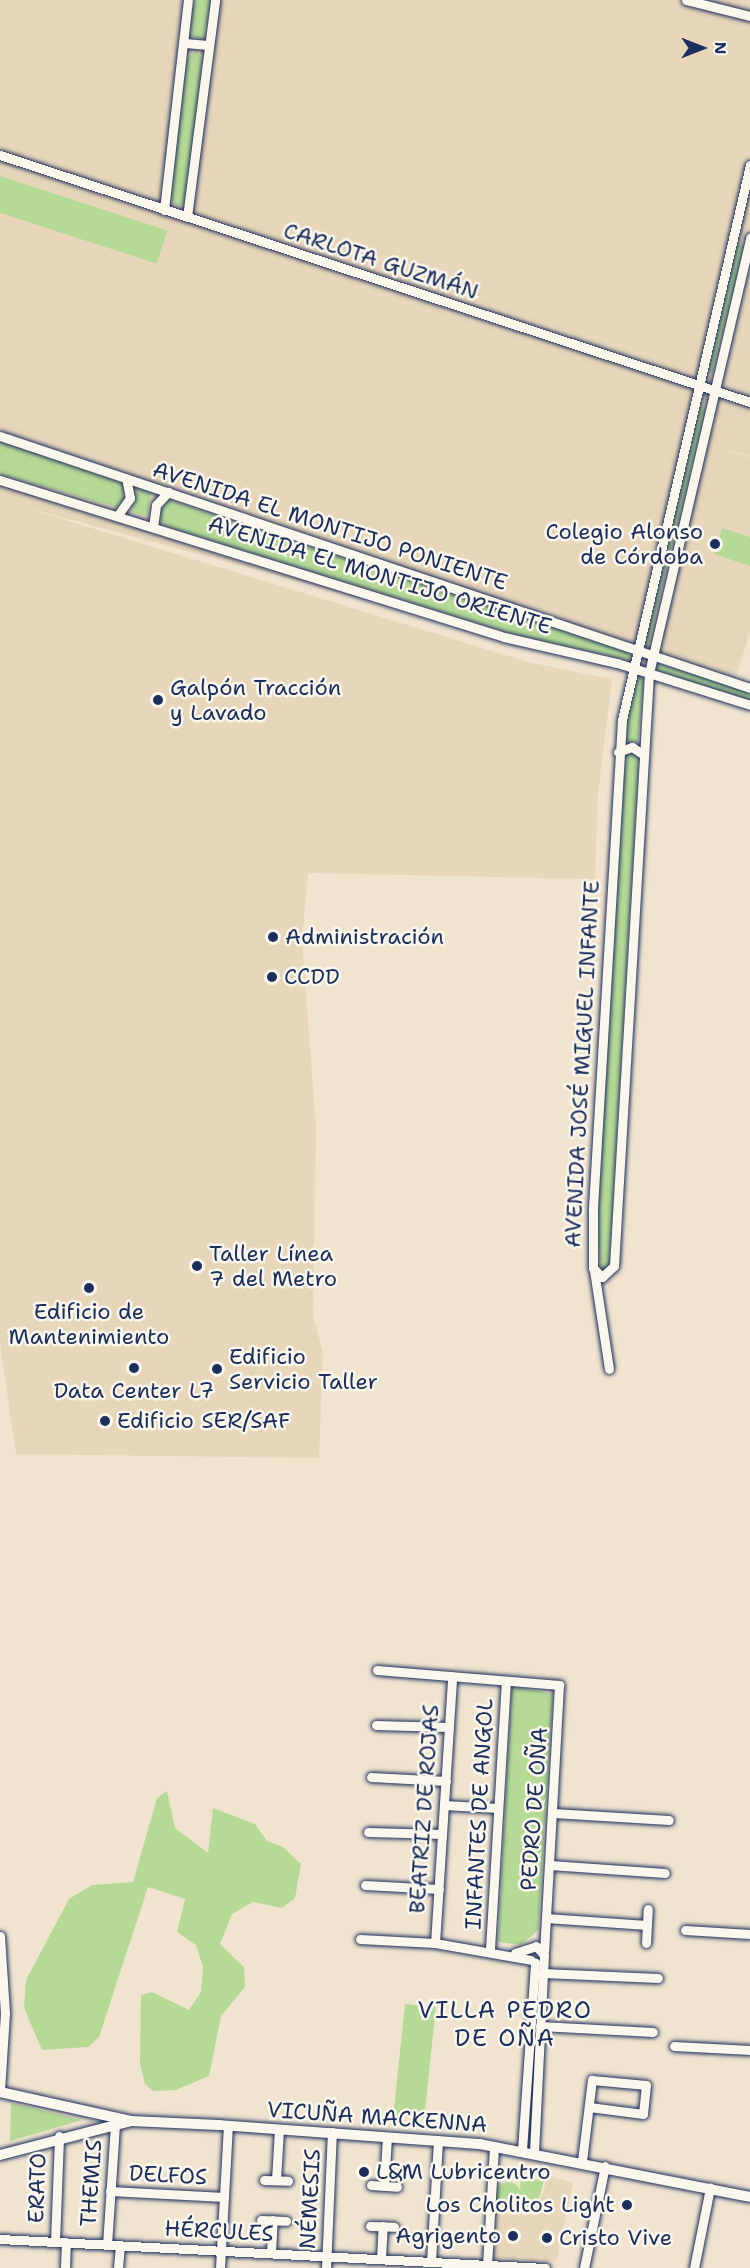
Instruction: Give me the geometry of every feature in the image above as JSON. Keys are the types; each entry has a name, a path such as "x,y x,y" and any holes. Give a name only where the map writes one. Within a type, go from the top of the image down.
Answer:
{"main road":[{"path":"0,2092 131,2121"},
{"name":"VICUÑA MACKENNA","path":"0,2155 59,2136 131,2121 228,2126 494,2146 582,2161 750,2197"}],"street":[{"path":"164,210 189,0"},
{"path":"188,218 214,0"},
{"path":"686,0 750,16"},
{"path":"183,43 209,45"},
{"name":"CARLOTA GUZMÁN","path":"0,155 750,402"},
{"name":"AVENIDA JOSÉ MIGUEL INFANTE","path":"750,165 632,667 618,752 594,1187 594,1270 604,1277 614,1266 644,755 652,656 750,238"},
{"path":"734,233 750,238"},
{"name":"AVENIDA EL MONTIJO PONIENTE","path":"0,436 636,652 750,688"},
{"path":"118,515 130,498 126,478"},
{"name":"AVENIDA EL MONTIJO ORIENTE","path":"0,480 504,636 632,667 750,705"},
{"path":"153,527 156,505 168,492"},
{"path":"618,752 632,747 644,755"},
{"path":"594,1270 609,1369"},
{"path":"377,1670 506,1681"},
{"name":"BEATRIZ DE ROJAS","path":"435,1942 452,1677"},
{"name":"PEDRO DE OÑA","path":"506,1681 559,1685 545,1936 539,1951 543,1973 534,2152"},
{"name":"INFANTES DE ANGOL","path":"490,1949 506,1681"},
{"path":"376,1725 449,1728"},
{"path":"371,1778 446,1781"},
{"path":"444,1805 498,1808"},
{"path":"553,1813 669,1820"},
{"path":"368,1832 442,1834"},
{"path":"550,1865 665,1873"},
{"path":"365,1885 439,1888"},
{"path":"646,1943 648,1909"},
{"path":"546,1918 647,1925"},
{"path":"685,1930 750,1934"},
{"path":"0,1936 5,2013 0,2092"},
{"path":"360,1940 435,1942 515,1953 539,1951"},
{"path":"522,2150 533,1961 539,1951"},
{"path":"515,1953 533,1961"},
{"path":"543,1973 658,1978"},
{"path":"540,2026 652,2032"},
{"path":"674,2046 750,2050"},
{"path":"582,2161 589,2107 595,2078 646,2085 643,2114 589,2107"},
{"name":"THEMIS","path":"107,2245 115,2124"},
{"path":"220,2268 228,2126"},
{"path":"276,2180 279,2129"},
{"name":"NÉMESIS","path":"326,2268 332,2133"},
{"name":"ERATO","path":"55,2242 59,2136"},
{"path":"384,2186 387,2137"},
{"path":"431,2262 438,2140"},
{"path":"487,2265 494,2146"},
{"path":"584,2268 605,2166"},
{"path":"264,2180 288,2181"},
{"path":"370,2185 397,2187"},
{"path":"693,2268 710,2188"},
{"name":"DELFOS","path":"110,2191 224,2197"},
{"path":"261,2220 285,2221"},
{"path":"272,2253 273,2220"},
{"path":"370,2226 394,2227"},
{"path":"381,2259 383,2226"},
{"name":"HÉRCULES","path":"0,2239 544,2268"},
{"name":"ERATO","path":"65,2268 66,2242"},
{"name":"THEMIS","path":"118,2268 120,2245"}],"shaded area":[{"path":"0,0 750,0 750,456 703,443 750,457 750,632 735,680 657,654 650,676 20,506 528,662 612,679 598,794 595,879 308,873 302,939 316,1128 313,1315 323,1353 319,1458 16,1454 0,1343"},
{"path":"548,2176 573,2183 556,2262 492,2258 495,2213 536,2215"}],"green space":[{"path":"193,0 211,0 203,40 189,35"},
{"path":"196,51 203,60 185,203 177,207 170,198 187,58"},
{"path":"0,176 167,230 157,264 0,213"},
{"path":"736,244 745,246 712,373 707,370"},
{"path":"701,406 705,412 647,648 643,647"},
{"path":"0,441 124,481 123,502 116,507 0,474"},
{"path":"137,487 151,492 147,516 132,512"},
{"path":"165,499 629,653 629,660 520,636 165,526 159,517"},
{"path":"722,528 750,537 750,566 714,554"},
{"path":"657,663 750,692 750,701 657,671"},
{"path":"639,676 644,680 638,742 624,742 633,679"},
{"path":"629,750 639,756 609,1267 601,1271 597,1216 623,758"},
{"path":"512,1686 553,1694 538,1930 521,1945 498,1942"},
{"path":"167,1791 175,1828 208,1853 213,1808 255,1824 267,1841 283,1847 301,1864 295,1898 282,1908 253,1902 232,1914 220,1944 244,1967 245,1987 221,2016 209,2076 176,2090 153,2091 145,2084 140,2063 141,1995 152,1992 189,2010 201,1992 203,1967 196,1945 177,1932 185,1899 148,1887 99,2037 88,2047 42,2050 24,2008 26,1980 69,1899 92,1885 133,1882 157,1798"},
{"path":"405,2004 436,2007 424,2118 393,2114"},
{"path":"11,2103 82,2120 10,2141"},
{"path":"521,2176 544,2181 535,2211 519,2209"},
{"path":"508,2182 517,2186 521,2195 517,2204 508,2208 499,2204 495,2195 499,2186"}],"place":[{"name":"Colegio Alonso de Córdoba","path":"715,544"},
{"name":"Galpón Tracción y Lavado","path":"158,700"},
{"name":"Administración","path":"273,937"},
{"name":"CCDD","path":"272,977"},
{"name":"Taller Línea 7 del Metro","path":"197,1266"},
{"name":"Edificio de Mantenimiento","path":"89,1288"},
{"name":"Data Center L7","path":"134,1368"},
{"name":"Edificio Servicio Taller","path":"217,1369"},
{"name":"Edificio SER/SAF","path":"105,1421"},
{"name":"L&M Lubricentro","path":"364,2172"},
{"name":"Los Cholitos Light","path":"627,2205"},
{"name":"Agrigento","path":"513,2236"},
{"name":"Cristo Vive","path":"547,2238"}],"district":[{"name":"VILLA PEDRO DE OÑA","path":"505,2025"}]}
